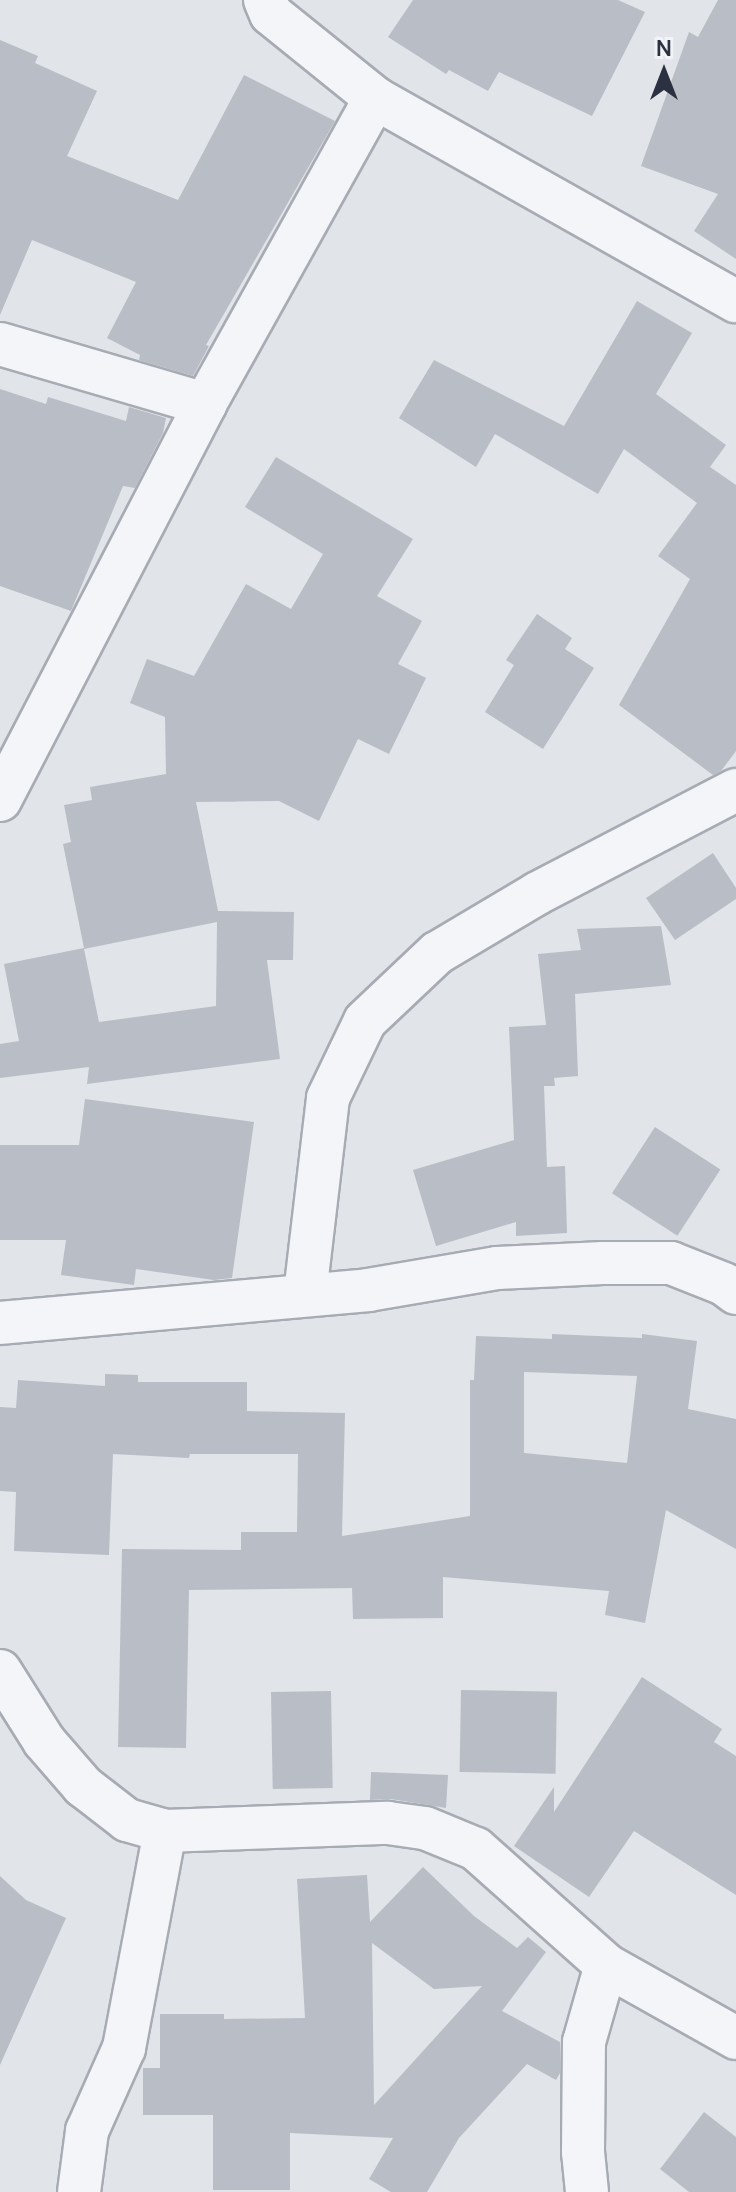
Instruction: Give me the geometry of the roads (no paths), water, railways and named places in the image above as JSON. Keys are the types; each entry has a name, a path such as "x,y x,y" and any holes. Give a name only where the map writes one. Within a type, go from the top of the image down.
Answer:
{"street":[{"path":"265,0 271,14 375,98 736,301"},
{"path":"0,800 205,404 375,98"},
{"path":"0,344 205,404"},
{"path":"305,1294 328,1098 365,1021 437,953 538,893 736,790"},
{"path":"0,1323 368,1290 497,1268 603,1263 671,1263 724,1284 736,1293"},
{"path":"0,1671 44,1741 83,1786 127,1820 165,1831 388,1823 425,1828 476,1849 606,1965 736,2038"},
{"path":"79,2192 87,2131 124,2048 165,1831"},
{"path":"587,2192 583,2152 584,2042 606,1965"}]}
